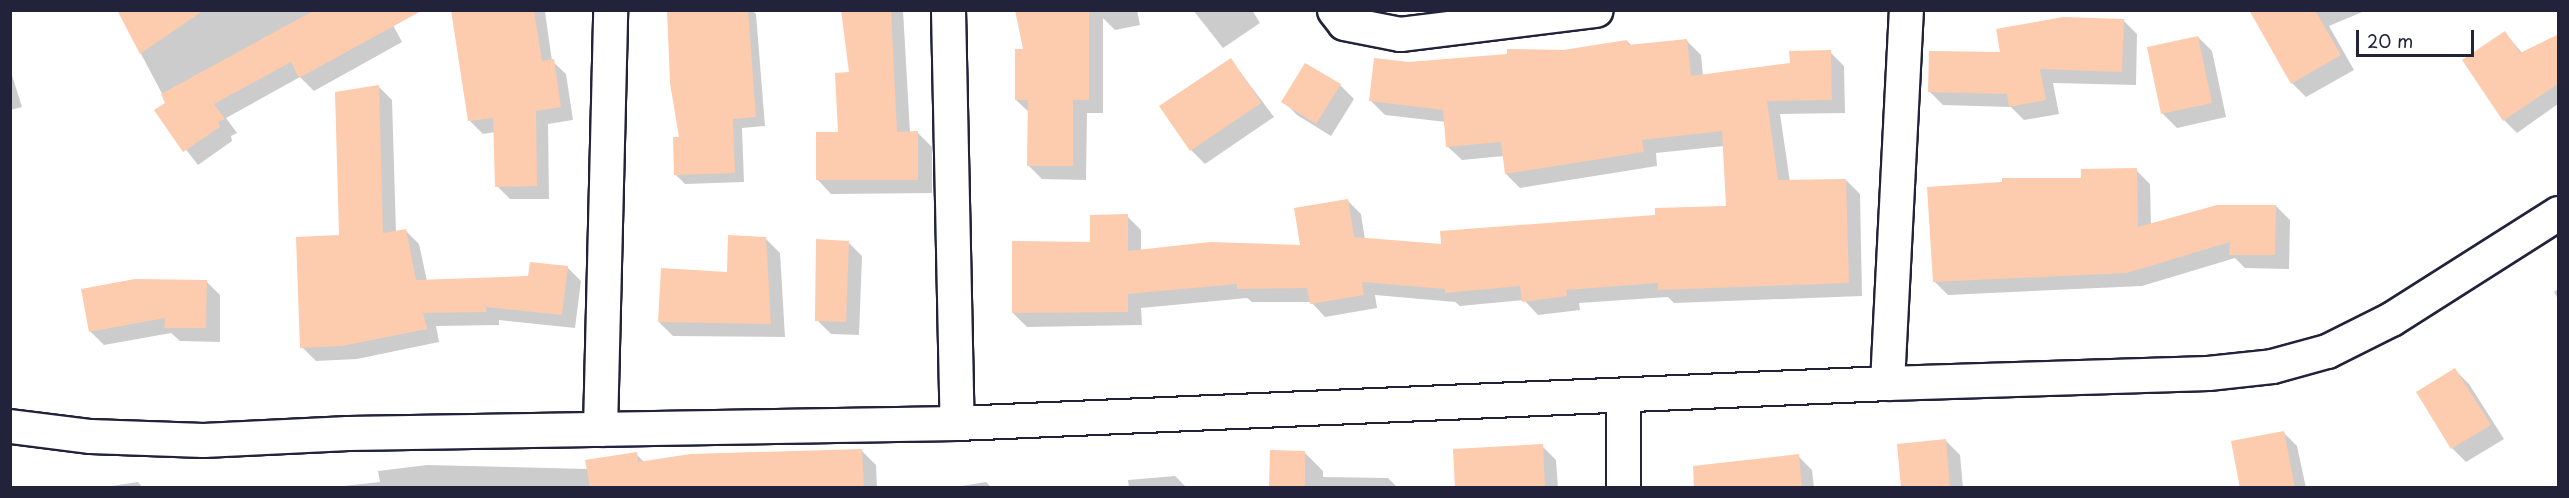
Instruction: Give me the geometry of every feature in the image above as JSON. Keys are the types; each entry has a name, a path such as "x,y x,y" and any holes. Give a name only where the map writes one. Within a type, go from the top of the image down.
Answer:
{"street":[{"path":"600,429 610,10"},
{"path":"948,10 957,423"},
{"path":"1334,10 1344,23 1400,34 1596,10"},
{"path":"1887,382 1906,10"},
{"path":"10,426 90,436 203,440 600,429 957,423 1623,396 1887,382 2208,373 2272,366 2327,351 2391,319 2559,213"},
{"path":"1623,396 1623,488"}],"building":[{"path":"117,10 204,10 140,54"},
{"path":"315,10 423,10 299,78 291,62 214,104 225,119 218,122 220,127 183,152 154,110 165,103 161,94"},
{"path":"451,10 534,10 542,61 554,59 561,107 536,111 537,186 495,187 493,118 468,121"},
{"path":"667,10 748,10 756,117 733,119 735,173 674,175 673,137 679,137 670,83"},
{"path":"841,10 891,10 897,132 918,131 918,180 816,180 816,132 838,132 835,73 849,72"},
{"path":"1015,10 1089,10 1089,100 1073,100 1073,166 1027,166 1028,100 1015,100 1015,49 1023,49"},
{"path":"2249,10 2315,10 2341,55 2291,84"},
{"path":"2063,17 2124,19 2122,72 2040,69 2046,100 2009,107 2007,94 1928,92 1929,51 2000,52 1996,29"},
{"path":"2505,31 2520,53 2559,34 2559,83 2503,121 2462,60"},
{"path":"2198,36 2212,103 2161,114 2147,47"},
{"path":"1687,39 1691,76 1790,63 1789,51 1831,50 1832,100 1767,101 1778,180 1846,179 1849,283 1658,290 1658,283 1566,290 1567,296 1522,302 1520,286 1445,293 1445,289 1362,282 1364,295 1310,304 1307,288 1237,289 1237,284 1128,294 1128,312 1012,313 1012,241 1090,242 1090,215 1128,214 1128,251 1210,242 1300,245 1294,208 1348,199 1354,237 1441,244 1440,231 1655,215 1655,208 1726,206 1722,131 1642,140 1644,152 1505,174 1501,142 1446,147 1443,110 1369,101 1374,58 1409,62 1507,54 1507,49 1563,50 1627,40 1628,45"},
{"path":"1231,58 1261,103 1190,151 1159,106"},
{"path":"1305,63 1341,84 1316,124 1281,102"},
{"path":"379,85 383,233 406,229 416,280 528,276 530,262 568,266 562,315 486,307 486,312 423,313 427,329 342,346 300,348 296,237 339,235 335,92"},
{"path":"2137,168 2138,227 2217,205 2276,205 2275,255 2229,255 2230,242 2127,273 1933,282 1927,187 2002,182 2002,178 2081,178 2081,169"},
{"path":"728,235 766,237 771,324 658,322 661,268 727,272"},
{"path":"816,239 849,241 846,322 815,321"},
{"path":"135,279 207,280 206,328 164,328 165,318 89,332 81,289"},
{"path":"2455,368 2491,425 2451,449 2416,392"},
{"path":"2284,431 2295,488 2240,488 2231,441"},
{"path":"1946,439 1950,488 1901,488 1897,444"},
{"path":"1543,444 1545,488 1455,488 1453,449"},
{"path":"862,449 864,488 590,488 585,460 637,452 638,462 691,454"},
{"path":"1270,450 1305,451 1305,488 1269,488"},
{"path":"1799,454 1802,488 1694,488 1693,466"}]}
